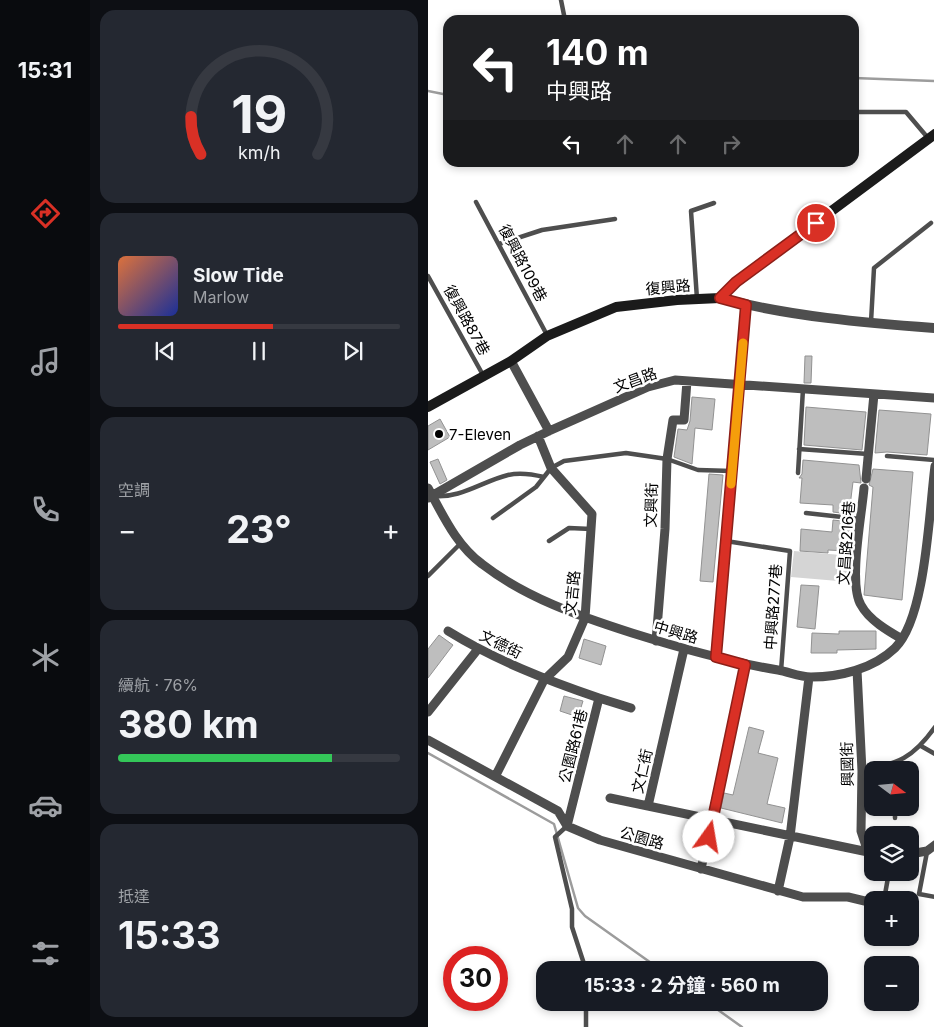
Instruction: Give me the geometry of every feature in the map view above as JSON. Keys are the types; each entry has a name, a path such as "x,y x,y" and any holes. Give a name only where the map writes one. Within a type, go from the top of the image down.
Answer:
{"main road":[{"path":"720,298 736,282 931,136"},
{"name":"復興路","path":"428,407 511,361 548,336 616,307 720,298"}],"street":[{"name":"復興路","path":"720,298 746,305 871,323 934,328"},
{"path":"716,657 746,305"},
{"path":"511,361 549,431"},
{"name":"文昌路","path":"430,494 538,436 648,387 676,380 934,398"},
{"name":"文興街","path":"656,641 665,529 667,460 673,420 684,420 687,381"},
{"name":"文昌路216巷","path":"874,394 856,572 857,597 860,605 870,616 902,639"},
{"name":"文吉路","path":"496,776 544,680 568,657 585,618 592,514 551,468 538,436"},
{"name":"中興路","path":"430,494 460,544 480,563 503,579 542,600 585,618 656,641 745,665 809,678 857,670 883,658 902,639 917,600 934,466"},
{"name":"文德街","path":"448,631 478,649 544,680"},
{"path":"428,712 478,649"},
{"name":"文仁街","path":"684,649 648,806 790,837 864,851"},
{"path":"701,869 745,665"},
{"name":"興國街","path":"857,670 862,771 861,831 864,837"},
{"path":"778,891 790,837 809,678"},
{"name":"公園路61巷","path":"544,680 598,698 568,826"},
{"path":"598,698 632,708"},
{"name":"公園路","path":"428,740 558,811 568,826 600,840 803,897 848,897 864,901"},
{"path":"610,798 648,806"}],"lane":[{"path":"560,0 564,15"},
{"path":"859,112 906,112 931,136"},
{"name":"復興路109巷","path":"476,202 548,336"},
{"path":"697,299 691,211 714,203"},
{"path":"499,244 542,230 615,219"},
{"path":"871,323 874,268 930,223"},
{"name":"復興路87巷","path":"428,276 484,376"},
{"path":"798,473 803,389"},
{"path":"799,449 868,454"},
{"path":"493,518 536,487 551,468 564,461 626,453 667,460 698,470 732,472"},
{"path":"887,456 934,460"},
{"path":"430,494 447,498 508,474 524,473 544,477"},
{"path":"806,513 861,519"},
{"path":"549,541 569,528 591,528"},
{"name":"中興路277巷","path":"726,541 790,551 781,671"},
{"path":"428,576 460,544"},
{"path":"900,761 922,746 934,727"},
{"path":"922,746 934,754"},
{"path":"568,826 555,837 572,909 572,927 583,961"},
{"path":"931,848 919,894 934,897"},
{"path":"586,1011 586,1027"}],"shaded area":[{"path":"794,551 853,556 850,582 791,577"}],"building":[{"path":"805,356 812,356 811,383 804,383"},
{"path":"692,397 715,399 712,430 695,428 692,464 674,457 678,429 687,430 690,421"},
{"path":"806,407 866,412 862,450 804,445"},
{"path":"879,410 931,414 927,455 875,453"},
{"name":"7-Eleven","path":"440,419 450,437 428,450 428,426"},
{"path":"438,459 447,480 440,484 430,462"},
{"path":"803,460 859,465 861,483 853,482 849,514 833,512 833,505 800,503 802,478 799,478 802,474"},
{"path":"873,469 913,472 902,600 864,595 873,487 869,485"},
{"path":"709,474 723,475 713,582 700,581"},
{"path":"833,520 850,522 848,551 828,550 828,553 800,551 801,529 832,532"},
{"path":"801,585 819,586 815,629 797,627"},
{"path":"839,631 876,631 876,649 837,650 837,653 811,653 812,633 839,634"},
{"path":"439,635 453,645 428,678 428,649"},
{"path":"584,639 606,646 601,665 579,658"},
{"path":"564,696 583,701 578,717 560,711"},
{"path":"749,727 764,731 758,753 778,758 767,804 785,808 782,823 721,808 724,793 733,795"}],"waterway":[{"path":"859,78 935,81"},
{"path":"428,91 443,94"},
{"path":"428,753 554,824 578,908 585,916 648,961"},
{"path":"720,1011 742,1027"}],"slow traffic":[{"path":"731,484 743,343"}],"place":[{"name":"7-Eleven","path":"439,434"}],"route":[{"path":"709,837 745,665 716,657 746,305 720,298 736,282 816,223"}]}
